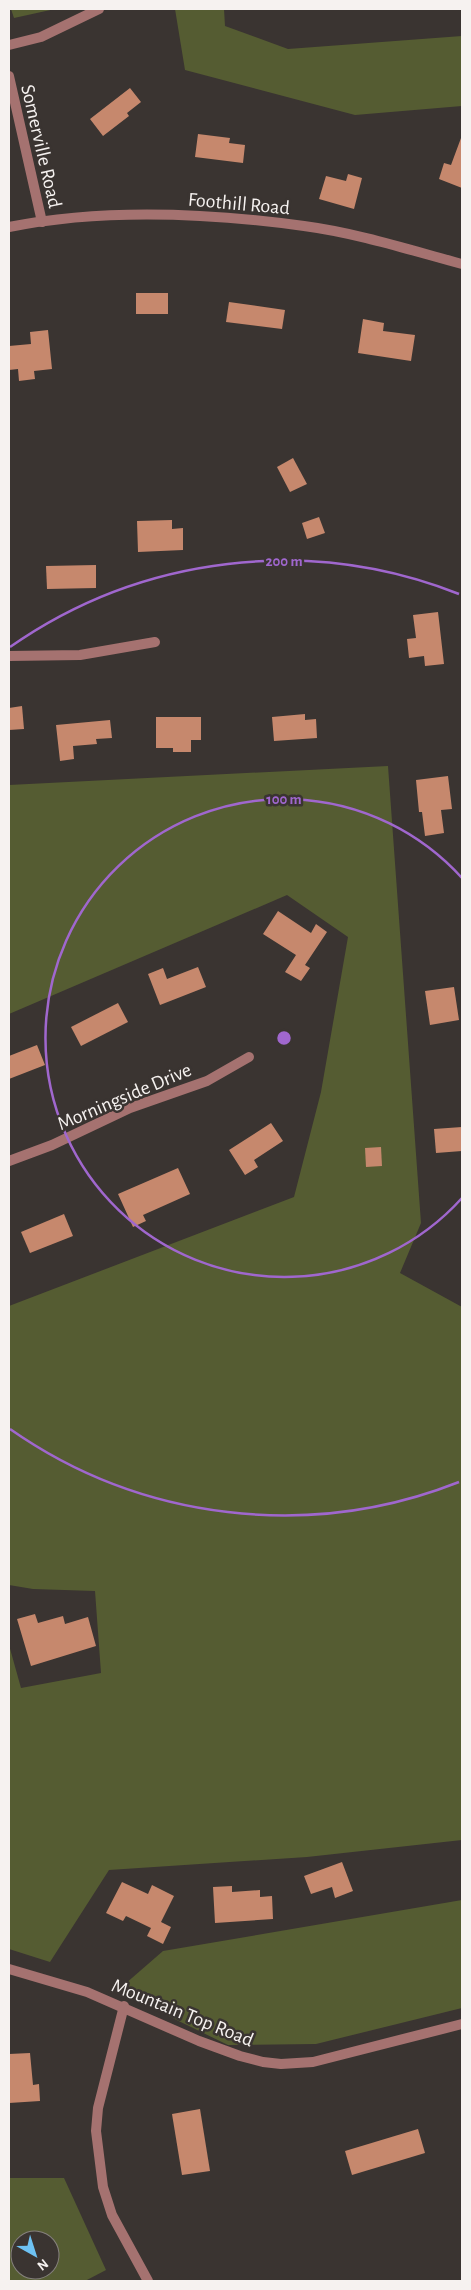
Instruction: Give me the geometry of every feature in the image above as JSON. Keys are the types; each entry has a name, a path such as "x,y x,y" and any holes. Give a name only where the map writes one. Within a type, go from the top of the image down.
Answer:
{"street":[{"path":"9,45 40,37 99,9"},
{"name":"Somerville Road","path":"9,76 42,222"},
{"name":"Foothill Road","path":"9,228 42,222 128,215 184,215 296,225 399,246 462,264"},
{"path":"9,656 80,656 155,642"},
{"name":"Morningside Drive","path":"9,1161 52,1145 130,1108 207,1080 249,1057"},
{"name":"Mountain Top Road","path":"9,1969 87,1992 124,2006 199,2041 240,2056 281,2064 312,2062 462,2024"},
{"path":"124,2006 98,2108 96,2131 104,2187 112,2215 148,2281"}],"green space":[{"path":"11,9 55,9 14,18"},
{"path":"175,9 224,9 225,26 288,49 462,36 462,106 355,115 185,70"},
{"path":"388,766 421,1223 400,1273 462,1307 462,1840 307,1857 109,1870 50,1962 9,1949 9,1645 21,1688 101,1673 95,1591 33,1589 9,1585 9,1306 294,1197 321,1092 348,937 287,895 9,1014 9,785"},
{"path":"462,1900 462,2008 316,2044 228,2045 117,1991 163,1951"},
{"path":"9,2178 64,2178 106,2270 85,2281 9,2281"}],"building":[{"path":"130,88 141,102 127,113 129,116 103,136 90,119"},
{"path":"198,134 230,138 229,143 245,145 243,163 195,157"},
{"path":"461,138 462,188 439,179 444,163 451,165"},
{"path":"348,174 362,178 354,209 319,199 326,176 346,181"},
{"path":"136,293 168,293 168,314 136,314"},
{"path":"229,302 285,310 282,329 226,322"},
{"path":"363,319 384,323 383,331 415,335 411,361 358,353"},
{"path":"48,330 52,369 34,371 35,379 19,381 18,369 9,370 9,346 31,344 30,332"},
{"path":"293,458 307,484 290,492 277,467"},
{"path":"319,517 325,533 307,539 302,523"},
{"path":"172,520 172,529 183,528 183,550 138,552 137,521"},
{"path":"96,565 96,588 47,589 46,566"},
{"path":"438,612 444,664 425,666 424,656 409,658 407,639 416,638 413,615"},
{"path":"22,706 24,729 9,730 9,708"},
{"path":"305,714 305,720 316,719 317,738 274,741 272,717"},
{"path":"156,717 201,717 201,740 191,740 191,752 173,752 173,748 156,748"},
{"path":"110,720 112,738 96,739 97,744 73,746 74,759 60,761 56,725"},
{"path":"448,776 452,809 441,810 444,833 425,836 422,812 419,812 416,780"},
{"path":"278,911 311,933 316,924 327,932 305,965 310,968 301,981 285,972 296,955 263,934"},
{"path":"198,967 206,987 160,1005 148,974 163,968 167,979"},
{"path":"454,987 459,1020 430,1025 425,991"},
{"path":"118,1003 128,1022 81,1046 71,1027"},
{"path":"37,1045 45,1065 9,1079 9,1056"},
{"path":"271,1123 283,1141 254,1160 258,1167 245,1175 229,1150"},
{"path":"462,1127 462,1151 436,1153 434,1129"},
{"path":"381,1147 382,1166 366,1167 365,1148"},
{"path":"178,1168 190,1194 143,1215 146,1221 133,1227 118,1194"},
{"path":"64,1214 73,1236 30,1253 21,1232"},
{"path":"35,1614 38,1623 63,1616 65,1624 88,1617 96,1646 31,1666 17,1619"},
{"path":"342,1862 353,1891 335,1898 332,1887 311,1894 304,1876"},
{"path":"122,1882 148,1894 152,1885 174,1896 161,1922 171,1927 163,1944 147,1936 151,1928 126,1916 123,1921 106,1913"},
{"path":"232,1886 232,1892 260,1890 260,1897 272,1896 273,1919 215,1923 213,1887"},
{"path":"30,2053 33,2085 39,2084 40,2101 9,2103 9,2054"},
{"path":"200,2109 210,2171 182,2175 172,2114"},
{"path":"418,2129 425,2153 352,2175 345,2151"}]}
